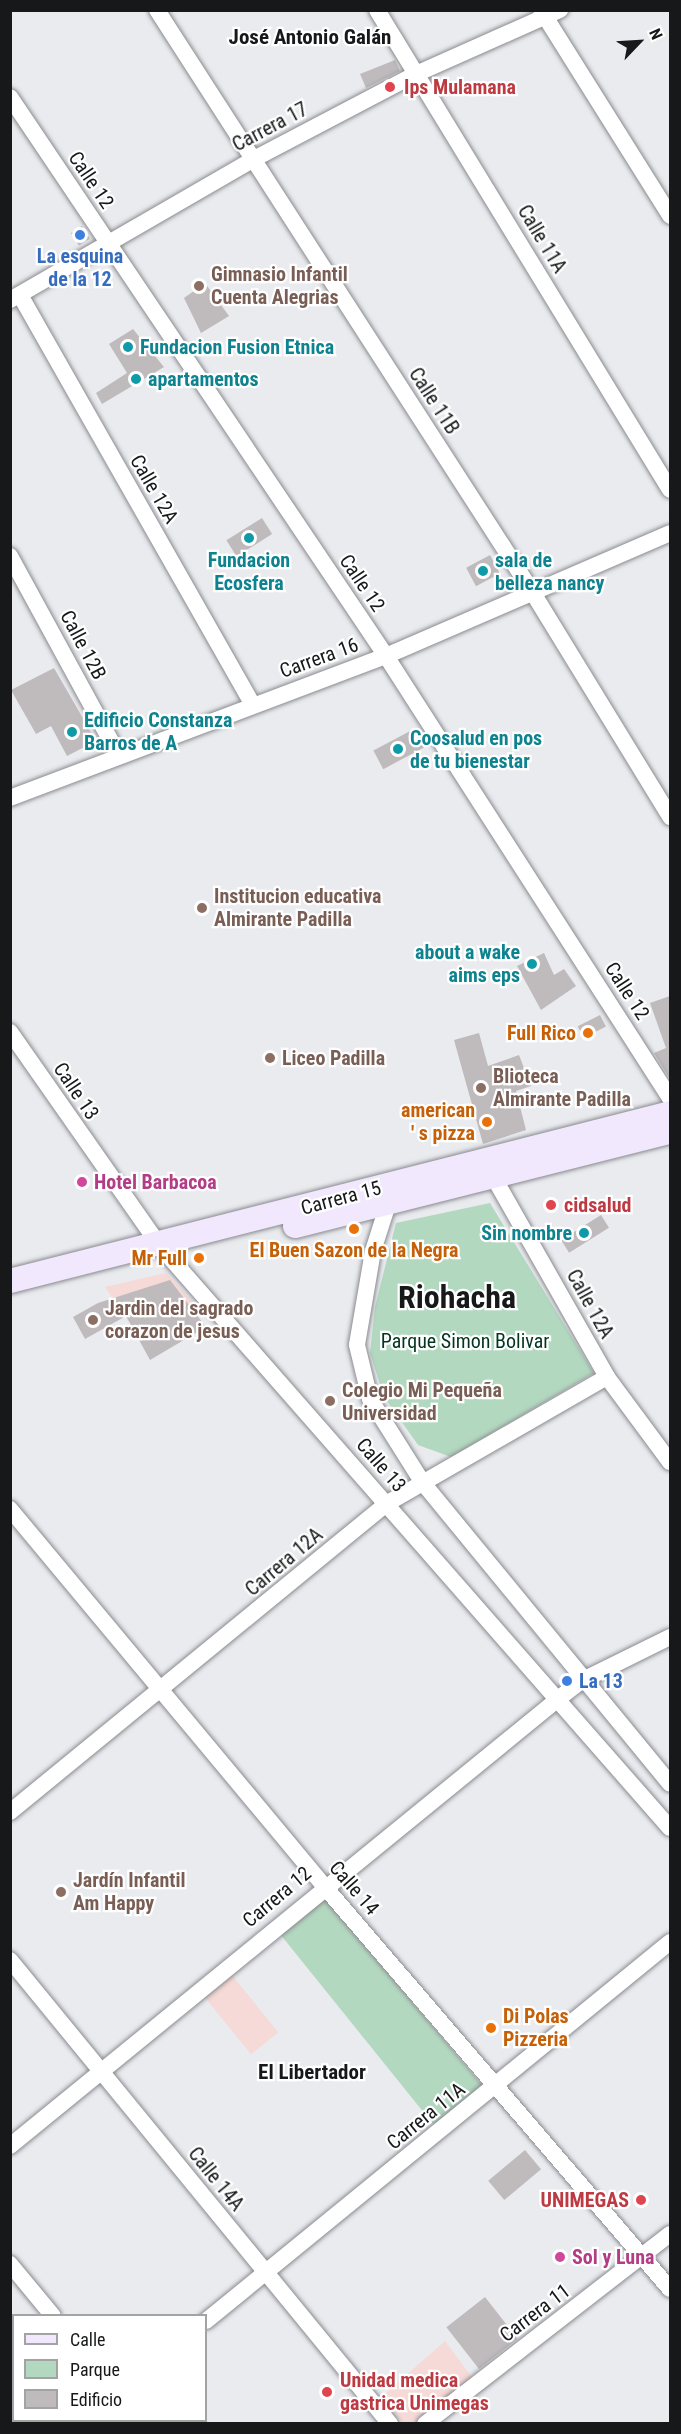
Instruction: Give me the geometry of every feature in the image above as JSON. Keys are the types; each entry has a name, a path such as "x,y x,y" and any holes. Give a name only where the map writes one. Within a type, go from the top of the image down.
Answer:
{"street":[{"name":"Calle 11B","path":"157,10 533,593 670,817"},
{"name":"Calle 11A","path":"377,10 670,490"},
{"name":"Carrera 17","path":"15,298 252,160 416,74 549,12"},
{"path":"549,12 670,216"},
{"name":"Calle 12","path":"10,97 386,657 670,1098"},
{"name":"Calle 12A","path":"15,298 252,705"},
{"name":"Carrera 16","path":"10,798 118,754 386,657 670,533"},
{"name":"Calle 12B","path":"10,556 118,754"},
{"name":"Calle 13","path":"10,1032 165,1251 670,1828"},
{"name":"Carrera 15","path":"10,1297 165,1251 488,1168 670,1113"},
{"name":"Carrera 15","path":"10,1281 388,1204 488,1168 670,1132"},
{"name":"Calle 12A","path":"488,1168 607,1377 670,1462"},
{"name":"Calle 13","path":"388,1204 373,1251 357,1345 370,1399 423,1483 582,1681 670,1784"},
{"name":"Carrera 12A","path":"10,1812 162,1690 386,1504 607,1377"},
{"name":"Calle 14","path":"10,1509 324,1886 670,2289"},
{"name":"Carrera 12","path":"10,2146 324,1886 558,1699 582,1681 670,1636"},
{"name":"Carrera 11A","path":"207,2320 498,2086 670,1942"},
{"name":"Calle 14A","path":"10,1960 390,2424"},
{"name":"Carrera 11","path":"425,2424 670,2234"},
{"path":"10,2264 51,2314"}],"shaded area":[{"path":"166,1273 197,1306 147,1348 105,1287"},
{"path":"231,1974 278,2032 251,2054 204,1996"},
{"path":"445,2341 474,2380 420,2423 404,2423 378,2400"}],"green space":[{"name":"Parque Simon Bolivar","path":"490,1203 594,1373 451,1457 418,1445 384,1397 370,1353 375,1307 396,1223"},
{"path":"323,1896 487,2091 449,2118 433,2124 280,1934"}],"building":[{"path":"395,60 400,71 366,88 360,74"},
{"name":"La esquina de la 12","path":"82,226 90,239 79,246 71,233"},
{"path":"205,283 229,316 201,333 184,298"},
{"path":"133,329 164,367 102,404 96,393 127,373 109,344"},
{"name":"Fundacion Ecosfera","path":"262,518 272,534 236,556 226,540"},
{"name":"sala de belleza nancy","path":"490,555 500,574 476,586 466,568"},
{"path":"54,668 96,741 67,756 51,726 36,734 11,690"},
{"name":"Coosalud en pos de tu bienestar","path":"414,729 424,748 383,769 373,751"},
{"path":"544,953 554,975 564,969 576,986 541,1010 517,966"},
{"path":"670,996 670,1079 654,1053 666,1048 650,1003"},
{"name":"Full Rico","path":"600,1015 606,1027 584,1038 578,1026"},
{"path":"479,1033 488,1066 519,1055 531,1086 516,1091 526,1130 483,1144 454,1040"},
{"name":"Sin nombre","path":"601,1215 609,1228 569,1253 561,1240"},
{"path":"170,1280 206,1327 150,1360 126,1316 85,1339 73,1317 98,1303"},
{"path":"525,2150 541,2169 504,2200 488,2181"},
{"path":"485,2297 518,2339 479,2369 446,2327"}],"place":[{"name":"Ips Mulamana","path":"390,87"},
{"name":"La esquina de la 12","path":"80,235"},
{"name":"Gimnasio Infantil Cuenta Alegrias","path":"199,286"},
{"name":"Fundacion Fusion Etnica","path":"128,347"},
{"name":"apartamentos","path":"136,379"},
{"name":"Fundacion Ecosfera","path":"249,538"},
{"name":"sala de belleza nancy","path":"483,571"},
{"name":"Edificio Constanza Barros de A","path":"72,732"},
{"name":"Coosalud en pos de tu bienestar","path":"398,749"},
{"name":"Institucion educativa Almirante Padilla","path":"202,908"},
{"name":"about a wake aims eps","path":"532,964"},
{"name":"Full Rico","path":"588,1033"},
{"name":"Liceo Padilla","path":"270,1058"},
{"name":"Blioteca Almirante Padilla","path":"481,1088"},
{"name":"american ' s pizza","path":"487,1122"},
{"name":"Hotel Barbacoa","path":"82,1182"},
{"name":"cidsalud","path":"551,1205"},
{"name":"El Buen Sazon de la Negra","path":"354,1229"},
{"name":"Sin nombre","path":"584,1233"},
{"name":"Mr Full","path":"199,1258"},
{"name":"Jardin del sagrado corazon de jesus","path":"93,1320"},
{"name":"Colegio Mi Pequeña Universidad","path":"330,1401"},
{"name":"La 13","path":"567,1681"},
{"name":"Jardín Infantil Am Happy","path":"61,1892"},
{"name":"Di Polas Pizzeria","path":"491,2028"},
{"name":"UNIMEGAS","path":"641,2200"},
{"name":"Sol y Luna","path":"560,2257"},
{"name":"Unidad medica gastrica Unimegas","path":"327,2392"}],"district":[{"name":"José Antonio Galán","path":"310,37"},
{"name":"Riohacha","path":"457,1297"},
{"name":"El Libertador","path":"312,2072"}]}
